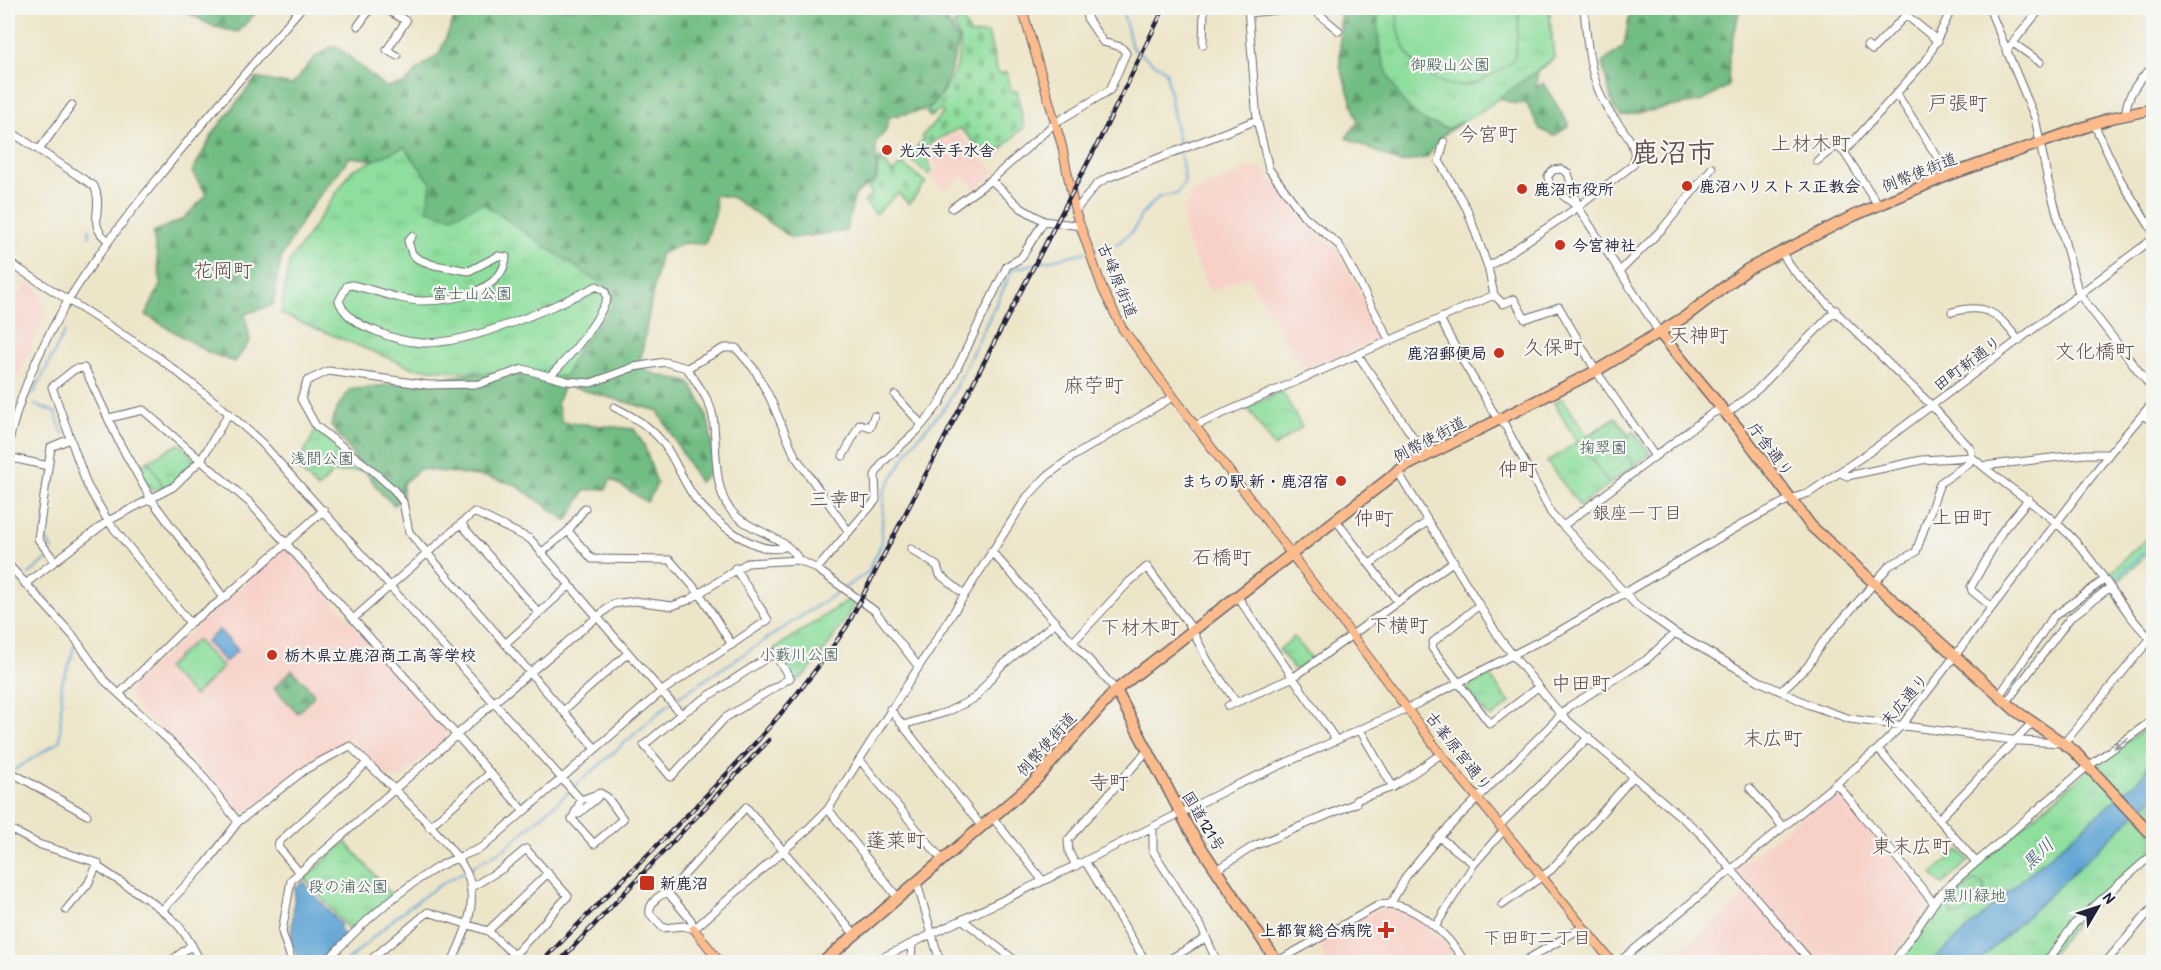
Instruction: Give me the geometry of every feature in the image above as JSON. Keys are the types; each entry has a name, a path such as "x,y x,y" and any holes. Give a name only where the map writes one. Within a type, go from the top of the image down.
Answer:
{"highway":[{"name":"例幣使街道","path":"823,963 993,818 1043,772 1116,690 1290,553 1398,472 1425,455 1596,371 1659,332 1748,269 1878,205 1949,175 2094,124 2126,114 2154,109"},
{"name":"庁舎通り","path":"1659,332 1811,526 2002,700 2032,723 2064,743 2154,837"},
{"name":"国道121号","path":"1116,690 1180,814 1277,962"}],"main road":[{"name":"古峰原街道","path":"1022,8 1056,123 1075,211 1096,273 1114,313 1132,344 1290,553"},
{"name":"古峯原宮通り","path":"1290,553 1441,753 1612,963"},
{"path":"694,929 720,963"}],"street":[{"path":"8,446 33,363 50,328 67,301 109,241 231,87 301,8"},
{"path":"358,26 371,8"},
{"path":"384,8 406,21 387,50 397,56"},
{"path":"952,208 992,180 1056,123 1110,90 1126,53 1121,47 1103,42 1087,18 1085,8"},
{"path":"1203,45 1204,8"},
{"path":"1298,8 1248,10 1257,120 1269,169 1304,216 1339,245 1390,341"},
{"path":"1312,8 1339,31"},
{"path":"1488,267 1578,207 1631,168 1636,158 1633,145 1612,116 1596,85 1590,62 1584,8"},
{"path":"1845,152 1898,96 1928,58 1952,8"},
{"path":"1989,8 2035,118 2039,144 2079,294 2154,391"},
{"path":"2007,50 2041,8"},
{"path":"1867,46 1872,50 1906,15 1938,40"},
{"path":"2013,43 2040,62"},
{"path":"2126,114 2126,105 2135,88 2154,67"},
{"path":"1898,96 1949,175"},
{"path":"39,150 72,105"},
{"path":"1075,211 1097,184 1107,178 1257,120"},
{"path":"2094,124 2120,179 2154,233"},
{"path":"8,130 94,186 99,202 95,224 102,236 109,241"},
{"path":"1444,142 1439,161 1467,209 1488,267 1494,295 1503,304 1514,299 1525,319 1559,307 1596,371 1654,455"},
{"path":"1817,161 1836,146 1845,152 1878,205"},
{"path":"1620,271 1663,228 1712,168"},
{"path":"1562,169 1568,173 1578,207 1549,185 1548,177 1553,170 1562,169"},
{"path":"992,180 1021,208 1044,221 1081,225"},
{"name":"庁舎通り","path":"1578,207 1659,332"},
{"path":"817,569 876,500 875,475 883,462 922,425 940,403 1007,266 1021,258 1044,221"},
{"path":"412,236 408,241 412,254 423,262 469,271 498,256 506,257 505,266 488,285 469,294 448,298 423,301 352,285 347,286 340,295 339,301 350,317 391,337 412,342 443,342 523,317 597,286 605,291 607,299 601,312 579,344 551,375"},
{"name":"田町新通り","path":"873,963 1076,866 1230,788 1408,709 1563,629 1790,499 1809,493 1841,473 1932,406 2154,238"},
{"path":"1441,320 1458,357 1488,401 1494,416 1505,425 1540,496 1563,526 1624,593 1657,622 1781,691 1850,719 2015,740 2064,743 2152,639 2133,621 2084,552 2029,499 1972,457 1970,448 1932,406 1793,270 1781,252"},
{"path":"8,262 158,357 230,413 268,449 324,510 492,704 578,798"},
{"path":"1194,426 1494,295"},
{"path":"1952,312 1969,307 1983,307 2005,322 2019,341"},
{"path":"1563,526 1711,414 1729,412 1758,389 1836,310"},
{"path":"595,748 409,532 404,502 394,490 316,426 301,399 307,381 328,371 428,385 479,384 523,369 567,381 591,383 634,367 665,362 687,368 724,348 735,348 755,370 795,456 849,532"},
{"path":"1358,355 1425,455"},
{"path":"190,623 108,521 87,485 52,387 75,369 84,368 151,499 224,598"},
{"path":"687,368 713,416 717,471 728,507 739,518 794,550 799,560"},
{"path":"895,395 922,425"},
{"path":"694,929 785,850 828,808 1027,497 1055,468 1173,397"},
{"name":"末広通り","path":"1619,963 1878,749 1902,725 2109,454 2154,401"},
{"path":"614,407 654,432 679,465 696,499 738,536 747,543 778,550 788,546"},
{"path":"109,418 143,410 250,503 524,811"},
{"path":"24,584 108,521 173,487 201,460 230,413"},
{"path":"2142,415 2154,422"},
{"path":"843,456 860,424 870,427 874,416"},
{"path":"54,560 38,539 51,447 70,439"},
{"path":"1983,466 2085,454 2109,454"},
{"path":"8,457 48,466"},
{"path":"1841,473 1847,476 1922,460 1972,457"},
{"path":"1781,691 1809,666 1822,643 1890,565 1916,552 1940,483 1969,463 1972,457"},
{"path":"1398,472 1454,561 1478,606 1512,655 1562,716 1700,833 1811,963"},
{"path":"1992,607 1972,591 1971,587 2003,530 2029,499"},
{"path":"541,553 568,531 585,508"},
{"path":"119,694 190,623 224,598 324,510"},
{"path":"353,619 474,512 530,539 681,714"},
{"path":"1335,519 1398,602"},
{"path":"1370,564 1428,521"},
{"path":"461,524 539,613"},
{"path":"568,531 592,559 670,560 700,594 732,645"},
{"path":"911,549 937,566 940,576 964,594"},
{"path":"991,550 1116,690"},
{"path":"292,963 282,932 291,880 492,704 595,617 614,604 635,601 672,606 700,594 735,568 747,563 799,560 817,569 875,611 918,666"},
{"path":"1228,706 1294,677 1454,561"},
{"path":"8,564 74,638 104,680 192,762 238,822"},
{"path":"1074,641 1129,582 1147,567 1236,702"},
{"path":"326,963 354,933 415,882 483,847 562,781 595,748 662,692 768,620 735,568"},
{"path":"2002,700 2053,617 2104,580"},
{"path":"505,644 569,586"},
{"path":"2002,700 2070,618 2109,588"},
{"path":"1237,596 1336,740"},
{"path":"1478,606 1433,642 1432,648 1490,724 1538,687"},
{"path":"903,725 947,712 975,698 1000,668 1056,622"},
{"path":"1391,903 1407,875 1439,837 1570,706 1646,660 1675,633"},
{"path":"563,711 628,653"},
{"path":"774,654 790,678 725,718 671,777 644,746 681,714 774,654"},
{"path":"890,709 982,827"},
{"path":"1894,963 1933,902 1976,862 2089,768 2154,719"},
{"path":"1939,819 2032,723"},
{"path":"1360,730 1393,787"},
{"path":"1436,927 1474,864 1501,829 1588,737"},
{"path":"162,910 206,864 238,822 306,769 350,746 366,764 396,790 458,860 469,879 471,909 468,925 452,963"},
{"path":"1878,749 1976,862"},
{"path":"1076,866 1069,852 1068,840 1148,750"},
{"path":"1216,870 1254,846 1393,787 1441,753"},
{"path":"860,760 943,861"},
{"path":"299,872 278,847 279,842 366,764"},
{"path":"429,827 490,773"},
{"path":"8,781 16,776 87,815"},
{"path":"1502,905 1551,870 1633,777"},
{"path":"1836,783 1933,902"},
{"path":"1750,788 1783,827"},
{"path":"578,798 602,794"},
{"path":"578,798 572,819 594,844 621,823 621,813 602,794"},
{"path":"575,825 577,815 602,794"},
{"path":"694,929 681,926 663,928 650,912 650,907 659,897 668,893 746,807 785,850 855,935"},
{"path":"828,808 898,898"},
{"path":"993,818 1043,881"},
{"path":"8,828 38,844 98,863 97,866 162,910 177,924 201,963"},
{"path":"1153,828 1153,851 1206,938 1217,963"},
{"path":"1439,837 1474,864"},
{"path":"470,888 502,869 526,849 568,896 508,963"},
{"path":"2047,963 2074,924 2154,853"},
{"path":"1085,861 1146,963"},
{"path":"66,910 88,884 97,866"},
{"path":"488,931 548,873"},
{"path":"916,883 940,963"},
{"path":"668,893 685,912 694,929"},
{"path":"1277,962 1379,905 1391,903 1420,916 1436,927 1465,963"},
{"path":"2106,963 2154,906"},
{"path":"368,963 428,912 488,931 514,955"},
{"path":"681,926 685,912"},
{"path":"963,920 1017,963"},
{"path":"1523,963 1582,927"},
{"path":"1165,963 1206,938"},
{"path":"911,963 912,944"},
{"path":"169,963 192,945"}],"shaded area":[{"path":"958,132 995,173 974,189 964,176 943,190 931,176 937,167 928,154 933,144"},
{"path":"1250,168 1264,169 1310,228 1337,249 1384,337 1303,371 1248,275 1210,292 1186,240 1183,212 1192,193"},
{"path":"28,281 39,290 44,318 17,379 8,354 8,318"},
{"name":"栃木県立鹿沼商工高等学校","path":"285,546 447,731 447,737 400,778 387,778 351,738 313,761 242,815 237,815 204,770 143,714 133,703 129,693 133,684"},
{"path":"1835,789 1929,903 1889,962 1844,962 1834,952 1824,962 1818,962 1735,870"},
{"path":"1747,894 1807,962 1667,962"},
{"name":"上都賀総合病院","path":"1380,908 1393,909 1417,918 1462,962 1326,962 1319,942"}],"green space":[{"path":"178,8 260,8 238,32 215,27"},
{"path":"467,8 480,14 495,8 947,8 946,18 959,41 943,89 938,98 926,109 889,117 885,132 876,142 876,179 855,195 846,231 792,238 731,197 714,195 716,210 705,244 685,243 660,254 640,362 648,372 690,383 702,405 711,433 714,469 699,482 658,411 564,385 557,403 562,422 634,429 644,445 657,484 647,502 611,479 606,489 585,490 567,521 514,484 486,477 420,469 403,483 403,498 394,505 382,494 331,425 338,407 349,390 493,371 419,216 401,163 350,157 307,212 281,258 273,305 245,314 250,341 235,362 208,352 146,315 161,283 153,232 183,219 207,195 192,172 214,132 256,78 292,85 314,58 335,45 385,87 405,84 418,69 439,54 454,19"},
{"name":"御殿山公園","path":"1340,8 1549,8 1554,58 1537,73 1537,88 1543,83 1569,125 1554,136 1540,129 1526,103 1515,104 1499,98 1444,134 1427,157 1401,163 1346,138 1358,122 1340,66"},
{"name":"御殿山公園","path":"1379,8 1549,8 1554,58 1477,114 1447,129 1420,118 1409,108 1392,82 1381,53"},
{"path":"1398,8 1520,8 1514,58 1505,67 1475,83 1456,86 1441,82 1428,75 1407,53 1398,23"},
{"path":"1631,8 1740,8 1729,55 1728,86 1703,101 1621,116 1613,107 1602,63 1624,46"},
{"path":"962,19 971,35 988,33 998,74 1007,72 1011,91 1017,91 1024,127 991,159 960,128 932,142 924,153 932,170 928,175 908,157 924,139 922,136 943,113 940,109 930,117 926,112 944,90 958,61 960,42 953,24"},
{"name":"富士山公園","path":"404,147 431,183 427,210 451,217 482,203 608,289 613,305 577,351 565,376 549,377 413,368 281,314 289,263 352,170"},
{"path":"882,157 892,173 902,164 926,182 909,204 898,193 876,214 864,202 872,194 868,188 877,179 878,160"},
{"path":"1282,391 1302,427 1274,447 1247,407"},
{"path":"1563,398 1587,436 1616,417 1629,435 1634,432 1650,454 1580,506 1547,462 1577,442 1554,403"},
{"name":"掬翠園","path":"1616,418 1629,436 1619,444 1634,465 1609,484 1580,442"},
{"name":"浅間公園","path":"316,429 366,470 332,473 318,489 297,467"},
{"path":"179,444 194,457 194,462 175,483 164,488 149,460"},
{"path":"149,460 164,488 150,490 137,467"},
{"path":"2153,532 2153,549 2113,586 2106,576"},
{"name":"小藪川公園","path":"853,597 857,600 829,644 813,666 796,682 774,649"},
{"path":"1294,637 1312,659 1299,670 1294,669 1279,650"},
{"path":"196,640 223,667 194,696 166,668"},
{"path":"292,670 313,692 313,697 298,713 274,688"},
{"path":"1489,675 1510,703 1492,717 1488,716 1468,692 1470,684"},
{"name":"黒川緑地","path":"2153,722 2153,754 2142,777 2024,878 1931,962 1897,962 1933,907 1953,886 2081,776"},
{"name":"黒川緑地","path":"2153,797 2153,851 2093,903 2044,962 1978,962"},
{"name":"段の浦公園","path":"346,842 392,895 350,931 305,878"},
{"path":"1959,850 1969,860 1942,885 1932,874"},
{"path":"1974,881 1984,884 1985,892 1963,914 1952,915 1950,904"}],"water":[{"path":"219,630 238,650 225,662 206,642"},
{"path":"2153,754 2153,797 1978,962 1931,962 2024,878 2142,777"},
{"path":"304,882 341,925 339,928 345,936 318,962 299,962 291,941 295,888"}],"waterway":[{"path":"1091,250 1117,244 1134,230 1141,215 1159,197 1177,194 1185,181 1166,71 1132,48 1122,8"},
{"path":"89,236 90,228"},
{"path":"346,962 397,916 438,886 504,849 671,702 867,573 881,545 884,491 914,442 947,405 1013,269 1086,252"},
{"path":"33,395 65,331"},
{"path":"35,405 55,412 63,434"},
{"path":"53,550 43,535 55,452 64,447"},
{"path":"2007,694 2055,627 2068,614 2114,580 2154,543"},
{"path":"29,574 46,560"},
{"path":"34,586 55,611"},
{"path":"69,627 74,631"},
{"path":"8,774 60,741 62,682 74,645"}],"railway":[{"path":"542,962 741,759 814,672 847,626 1101,137 1164,8"},
{"path":"559,962 769,740"}],"place":[{"name":"光太寺手水舎","path":"887,150"},
{"name":"鹿沼ハリストス正教会","path":"1687,186"},
{"name":"鹿沼市役所","path":"1522,189"},
{"name":"今宮神社","path":"1560,245"},
{"name":"鹿沼郵便局","path":"1499,353"},
{"name":"まちの駅 新・鹿沼宿","path":"1341,481"},
{"name":"栃木県立鹿沼商工高等学校","path":"272,655"},
{"name":"新鹿沼","path":"647,883"},
{"name":"上都賀総合病院","path":"1386,930"}],"district":[{"name":"戸張町","path":"1958,103"},
{"name":"今宮町","path":"1488,134"},
{"name":"上材木町","path":"1811,143"},
{"name":"鹿沼市","path":"1673,152"},
{"name":"花岡町","path":"223,270"},
{"name":"天神町","path":"1699,335"},
{"name":"久保町","path":"1553,347"},
{"name":"文化橋町","path":"2095,351"},
{"name":"麻苧町","path":"1094,385"},
{"name":"仲町","path":"1518,469"},
{"name":"三幸町","path":"839,499"},
{"name":"銀座一丁目","path":"1637,513"},
{"name":"上田町","path":"1962,517"},
{"name":"仲町","path":"1374,518"},
{"name":"石橋町","path":"1222,557"},
{"name":"下横町","path":"1399,625"},
{"name":"下材木町","path":"1140,627"},
{"name":"中田町","path":"1581,683"},
{"name":"末広町","path":"1773,738"},
{"name":"寺町","path":"1109,782"},
{"name":"蓬莱町","path":"896,840"},
{"name":"東末広町","path":"1912,846"},
{"name":"下田町二丁目","path":"1537,938"}],"water label":[{"name":"黒川","path":"2038,854"}]}
